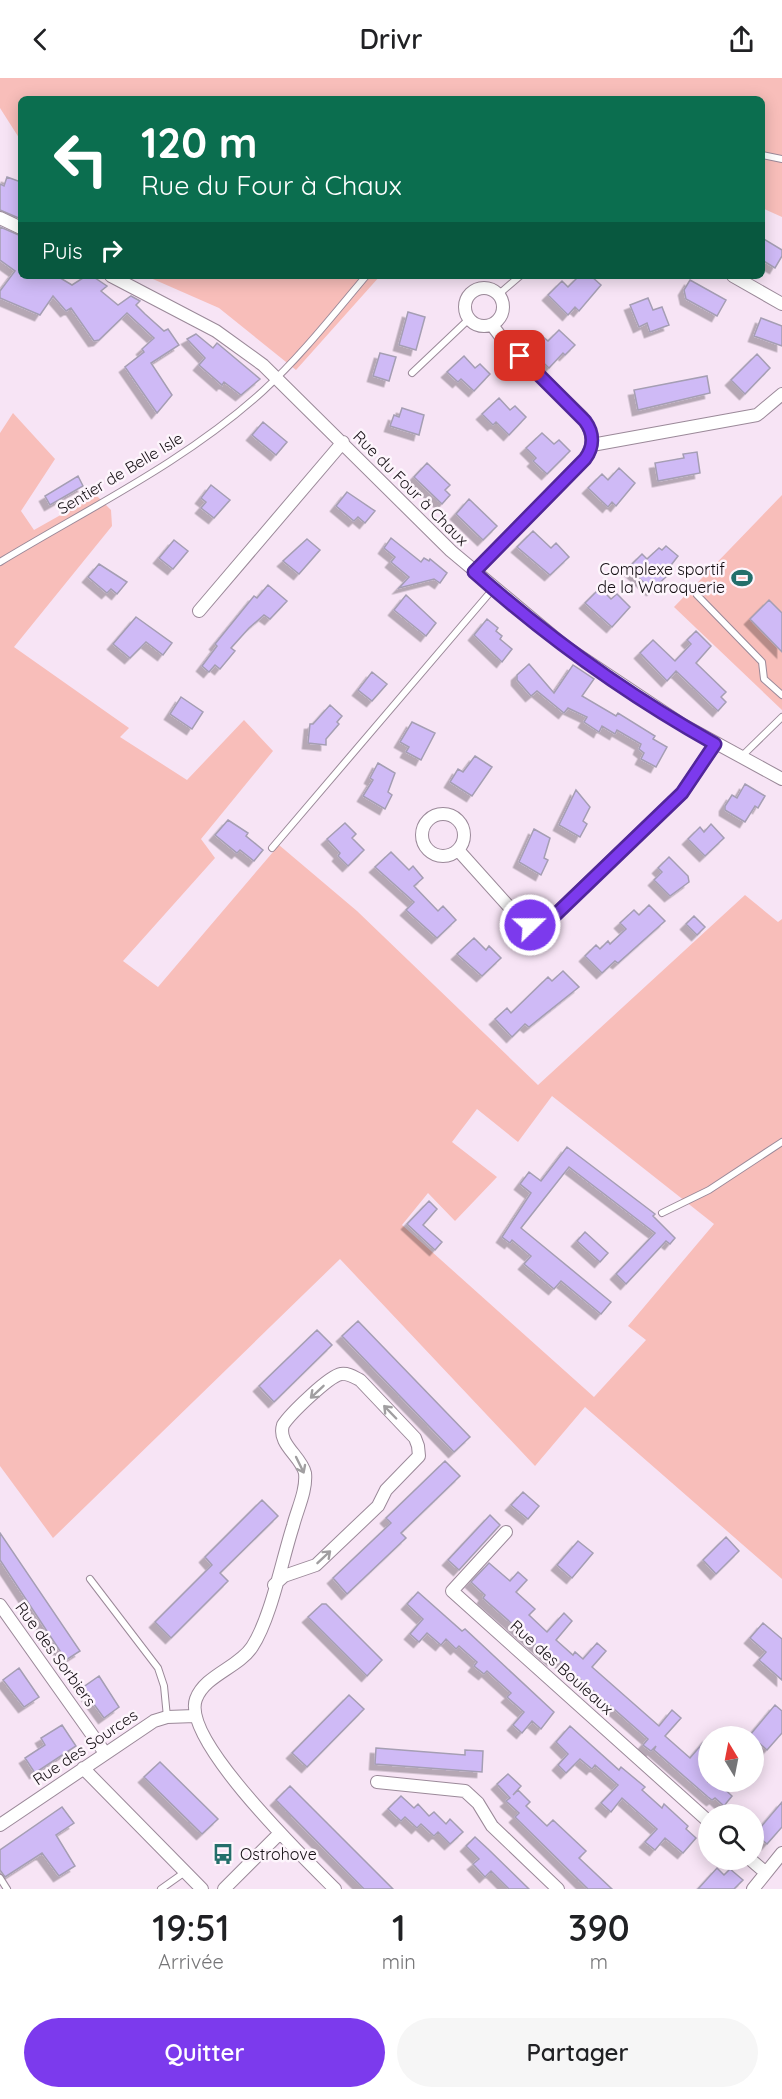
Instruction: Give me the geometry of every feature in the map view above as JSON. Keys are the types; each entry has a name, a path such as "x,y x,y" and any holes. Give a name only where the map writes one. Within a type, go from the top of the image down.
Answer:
{"street":[{"path":"0,218 18,227"},
{"name":"Rue du Four à Chaux","path":"117,279 216,331 277,377 474,572 595,668 715,744 782,779"},
{"path":"738,279 782,304"},
{"path":"484,288 498,294 503,310 499,320 492,324 478,326 469,319 465,303 472,292 484,288"},
{"path":"474,572 585,459 592,445 590,430 585,421 504,341 492,324"},
{"path":"592,445 757,415 766,411 782,394"},
{"path":"199,611 343,442"},
{"path":"458,850 520,919 530,925 544,925 682,793 715,744"},
{"path":"274,1585 284,1576 315,1565 378,1506 386,1490 418,1456 418,1446 414,1438 360,1380 352,1376 341,1374 331,1380 283,1425 284,1439 301,1463 305,1480 274,1585 262,1628 252,1646 237,1663 199,1693 195,1704 195,1716 203,1734 279,1834 335,1889"},
{"name":"Rue des Bouleaux","path":"506,1533 452,1591 698,1812"},
{"name":"Rue des Sorbiers","path":"0,1605 105,1753"},
{"name":"Rue des Sources","path":"0,1825 154,1721 167,1717 195,1716"},
{"path":"83,1768 201,1889"},
{"path":"377,1782 465,1791 478,1803 492,1826 558,1889"},
{"path":"224,1889 279,1834"},
{"path":"753,1889 782,1852"},
{"path":"763,1870 766,1873"}],"lane":[{"path":"765,156 782,159"},
{"name":"Sentier de Belle Isle","path":"0,562 176,458 277,377 363,279"},
{"path":"498,294 516,279"},
{"path":"412,373 469,319"},
{"path":"272,848 493,589"},
{"path":"697,595 762,662 764,679 782,695"},
{"path":"740,758 782,717"},
{"path":"662,1213 709,1190 782,1142"},
{"path":"90,1580 158,1668 164,1686 167,1717"},
{"path":"161,1889 185,1872"},
{"path":"0,1878 7,1889"}],"shaded area":[{"path":"0,78 782,78 782,217 765,209 765,96 18,96 18,136 0,108"},
{"path":"153,279 377,279 296,370 219,308"},
{"path":"13,413 55,459 21,511 34,530 96,495 111,510 112,526 14,647 129,728 120,737 187,780 244,720 273,751 201,839 215,858 123,961 158,987 279,845 357,911 538,1085 745,895 778,922 782,919 782,1579 585,1407 535,1466 340,1259 53,1538 0,1466 0,433","holes":["552,1096 714,1224 628,1326 646,1340 594,1397 402,1225 428,1193 455,1221 497,1177 452,1142 477,1109 518,1142"]},
{"name":"Complexe sportif de la Waroquerie","path":"782,495 782,710 674,607"}],"building":[{"path":"7,177 18,181 18,218 0,210 0,184 4,186"},
{"path":"0,227 18,235 18,279 62,279 72,285 81,279 96,279 107,286 101,291 118,305 131,296 140,301 136,305 164,331 168,329 179,345 151,363 172,395 157,413 125,367 144,352 142,349 154,338 127,313 99,340 94,341 71,308 66,311 53,296 40,315 0,298 0,291 15,271 0,260"},
{"path":"765,240 782,250 782,256 775,268 765,262"},
{"path":"576,279 594,279 601,285 579,311 575,307 568,315 548,295 562,281 568,287"},
{"path":"690,280 726,300 717,316 686,299 684,290"},
{"path":"648,298 653,310 662,307 669,325 650,332 647,323 639,327 630,305"},
{"path":"408,312 425,317 416,350 399,345"},
{"path":"761,318 782,326 782,346 754,336"},
{"path":"559,330 575,345 565,355 563,353 549,368 529,349 542,336 548,341"},
{"path":"196,334 213,348 217,343 260,379 241,395 224,382 222,385 199,365 205,358 187,339"},
{"path":"380,353 396,357 389,381 373,376"},
{"path":"757,354 770,368 745,394 731,380"},
{"path":"464,356 475,368 480,364 490,374 474,391 461,379 458,382 447,372"},
{"path":"707,376 710,393 638,410 634,390"},
{"path":"499,398 510,410 515,406 526,417 509,435 496,422 493,425 482,414"},
{"path":"402,408 424,415 419,435 390,426 394,415 399,417"},
{"path":"263,422 287,442 276,455 252,435"},
{"path":"542,433 554,444 559,440 570,451 547,474 533,461 536,458 526,448"},
{"path":"697,452 700,473 658,481 655,463 684,458 683,454"},
{"path":"427,463 450,485 445,490 450,495 442,504 414,477"},
{"path":"619,468 635,483 616,506 612,502 608,507 588,488 602,474 608,480"},
{"path":"78,476 83,486 50,505 45,496"},
{"path":"211,485 230,500 214,518 201,508 206,502 201,498"},
{"path":"347,492 375,511 365,523 358,517 354,521 336,506"},
{"path":"469,499 497,526 483,540 456,514"},
{"path":"533,531 551,548 556,543 569,557 550,575 517,547"},
{"path":"391,538 421,562 424,558 429,561 430,559 447,573 440,583 434,579 399,588 409,577 391,562 395,557 384,548"},
{"path":"307,539 320,550 299,574 283,561"},
{"path":"174,540 188,551 173,569 159,558"},
{"path":"666,546 678,556 665,573 667,576 652,590 628,568 642,554 647,559 659,548 662,550"},
{"path":"99,564 127,582 117,594 111,589 107,593 88,577"},
{"path":"268,585 287,601 270,619 264,615 249,628 231,648 235,651 220,669 215,665 209,672 202,666 217,646 215,644 254,596 257,598"},
{"path":"600,588 611,599 617,594 630,607 612,627 585,603"},
{"path":"406,595 436,623 426,636 394,610"},
{"path":"769,600 782,613 782,652 750,619"},
{"path":"136,617 172,643 163,655 146,642 130,658 113,644"},
{"path":"487,619 498,628 496,631 502,636 500,639 512,649 502,662 474,635"},
{"path":"696,631 711,646 696,663 726,692 721,697 726,702 718,711 676,671 667,681 640,653 653,640 675,661 691,644 687,640"},
{"path":"529,664 554,693 573,665 594,679 582,696 616,716 618,713 655,736 653,739 667,747 656,767 641,759 644,753 639,749 641,744 617,730 615,734 602,726 599,732 584,722 587,717 568,708 564,713 537,691 531,696 517,680 517,675"},
{"path":"372,672 387,684 372,701 358,690"},
{"path":"181,697 203,712 192,729 170,714"},
{"path":"330,705 342,716 337,722 339,724 326,739 326,745 308,743 310,724 313,724"},
{"path":"412,722 435,733 421,760 406,752 409,747 400,742"},
{"path":"475,756 492,767 472,796 450,782 458,769 463,772"},
{"path":"378,763 395,773 388,792 392,795 385,809 363,796 373,780 370,778"},
{"path":"745,784 765,796 758,808 755,806 745,822 725,810 725,806 732,795 737,798"},
{"path":"576,790 590,807 583,821 587,824 580,837 559,825"},
{"path":"228,820 248,833 246,836 263,850 254,861 240,850 237,853 215,835"},
{"path":"345,823 356,834 352,838 364,850 348,866 327,839"},
{"path":"711,824 724,838 705,856 688,839 700,827 704,832"},
{"path":"534,829 550,838 544,858 548,860 541,875 519,862"},
{"path":"391,852 409,870 413,866 423,878 414,886 438,911 443,906 456,920 437,938 406,910 414,902 375,867"},
{"path":"669,857 688,876 689,882 670,896 654,880 662,872 658,868"},
{"path":"649,905 665,921 618,963 615,961 602,973 585,956 596,945 600,949 608,941 610,944 626,929 620,923 634,910 639,915"},
{"path":"694,916 705,927 697,935 686,924"},
{"path":"474,938 486,950 489,946 501,958 482,976 457,954"},
{"path":"563,971 579,987 529,1027 525,1024 512,1037 495,1019 507,1008 511,1013 548,977 552,981"},
{"path":"567,1147 655,1214 653,1216 675,1238 670,1244 666,1241 626,1284 616,1274 655,1233 569,1167 521,1228 611,1302 601,1314 561,1281 554,1289 524,1264 531,1256 512,1240 510,1243 502,1237 531,1193 520,1184 529,1172 541,1181"},
{"path":"429,1201 437,1209 423,1225 442,1242 435,1250 407,1224"},
{"path":"585,1232 608,1253 600,1262 577,1241"},
{"path":"358,1321 470,1437 454,1452 342,1336"},
{"path":"317,1330 332,1345 274,1402 259,1386"},
{"path":"445,1461 460,1476 401,1533 406,1538 347,1594 333,1578 391,1523 386,1518"},
{"path":"523,1492 539,1506 528,1519 511,1505"},
{"path":"262,1500 278,1516 220,1573 228,1581 171,1638 155,1622 212,1565 205,1557"},
{"path":"490,1515 500,1525 459,1570 448,1560"},
{"path":"0,1533 80,1651 66,1660 0,1560"},
{"path":"726,1537 739,1551 716,1574 703,1560"},
{"path":"578,1541 593,1553 572,1578 557,1565"},
{"path":"489,1563 510,1581 518,1572 527,1580 516,1592 535,1609 529,1615 547,1632 564,1613 572,1621 556,1640 573,1655 575,1652 583,1659 597,1643 606,1651 592,1667 659,1726 672,1710 681,1718 665,1736 690,1758 698,1749 698,1788 654,1750 656,1746 651,1751 643,1745 648,1739 555,1657 553,1660 483,1598 485,1595 471,1582"},
{"path":"418,1592 462,1631 465,1629 554,1712 541,1729 532,1721 522,1733 513,1725 524,1712 507,1697 511,1693 487,1671 484,1674 474,1666 477,1662 459,1646 456,1649 446,1639 441,1645 427,1633 419,1642 410,1634 423,1619 407,1604"},
{"path":"322,1604 326,1604 382,1660 367,1676 308,1617"},
{"path":"763,1623 782,1639 782,1680 759,1660 766,1652 750,1638"},
{"path":"19,1668 39,1697 24,1707 3,1680"},
{"path":"99,1676 119,1707 104,1718 82,1688"},
{"path":"349,1695 364,1709 307,1767 292,1753"},
{"path":"775,1705 782,1711 782,1733 767,1750 764,1747 764,1726 758,1726"},
{"path":"62,1725 76,1746 35,1773 25,1758 45,1745 41,1738"},
{"path":"570,1726 619,1770 621,1767 645,1787 642,1790 662,1808 664,1804 688,1826 686,1829 696,1838 683,1853 665,1838 655,1850 645,1842 657,1829 622,1798 611,1812 601,1803 618,1785 595,1765 592,1769 580,1759 566,1773 558,1765 568,1754 556,1742"},
{"path":"376,1748 465,1755 465,1750 483,1751 482,1772 375,1764"},
{"path":"160,1762 218,1819 202,1834 144,1777"},
{"path":"508,1774 521,1786 513,1795 518,1790 530,1802 526,1806 547,1826 553,1820 586,1851 579,1858 612,1889 588,1889 515,1817 519,1813 506,1801 510,1798 497,1784"},
{"path":"290,1786 393,1889 364,1889 276,1800"},
{"path":"702,1792 728,1792 732,1796 726,1804 708,1797"},
{"path":"401,1796 414,1808 418,1804 429,1816 434,1812 446,1824 450,1819 463,1832 450,1844 438,1832 434,1836 421,1824 417,1828 405,1817 401,1821 388,1809"},
{"path":"782,1802 782,1827 767,1844 764,1842 764,1823"},
{"path":"62,1807 74,1823 56,1835 75,1866 59,1876 42,1853 5,1877 0,1870 0,1850"},
{"path":"475,1837 529,1889 509,1889 491,1871 485,1877 473,1864 479,1859 466,1846"},
{"path":"715,1870 719,1870 724,1875 731,1870 743,1880 734,1889 698,1889"}],"place":[{"name":"Complexe sportif de la Waroquerie","path":"742,578"},
{"name":"Ostrohove","path":"223,1854"}],"route":[{"path":"520,356 582,417 590,430 592,445 585,459 474,572 556,640 595,668 715,744 694,779 670,805 548,922 539,926 530,925"}]}
